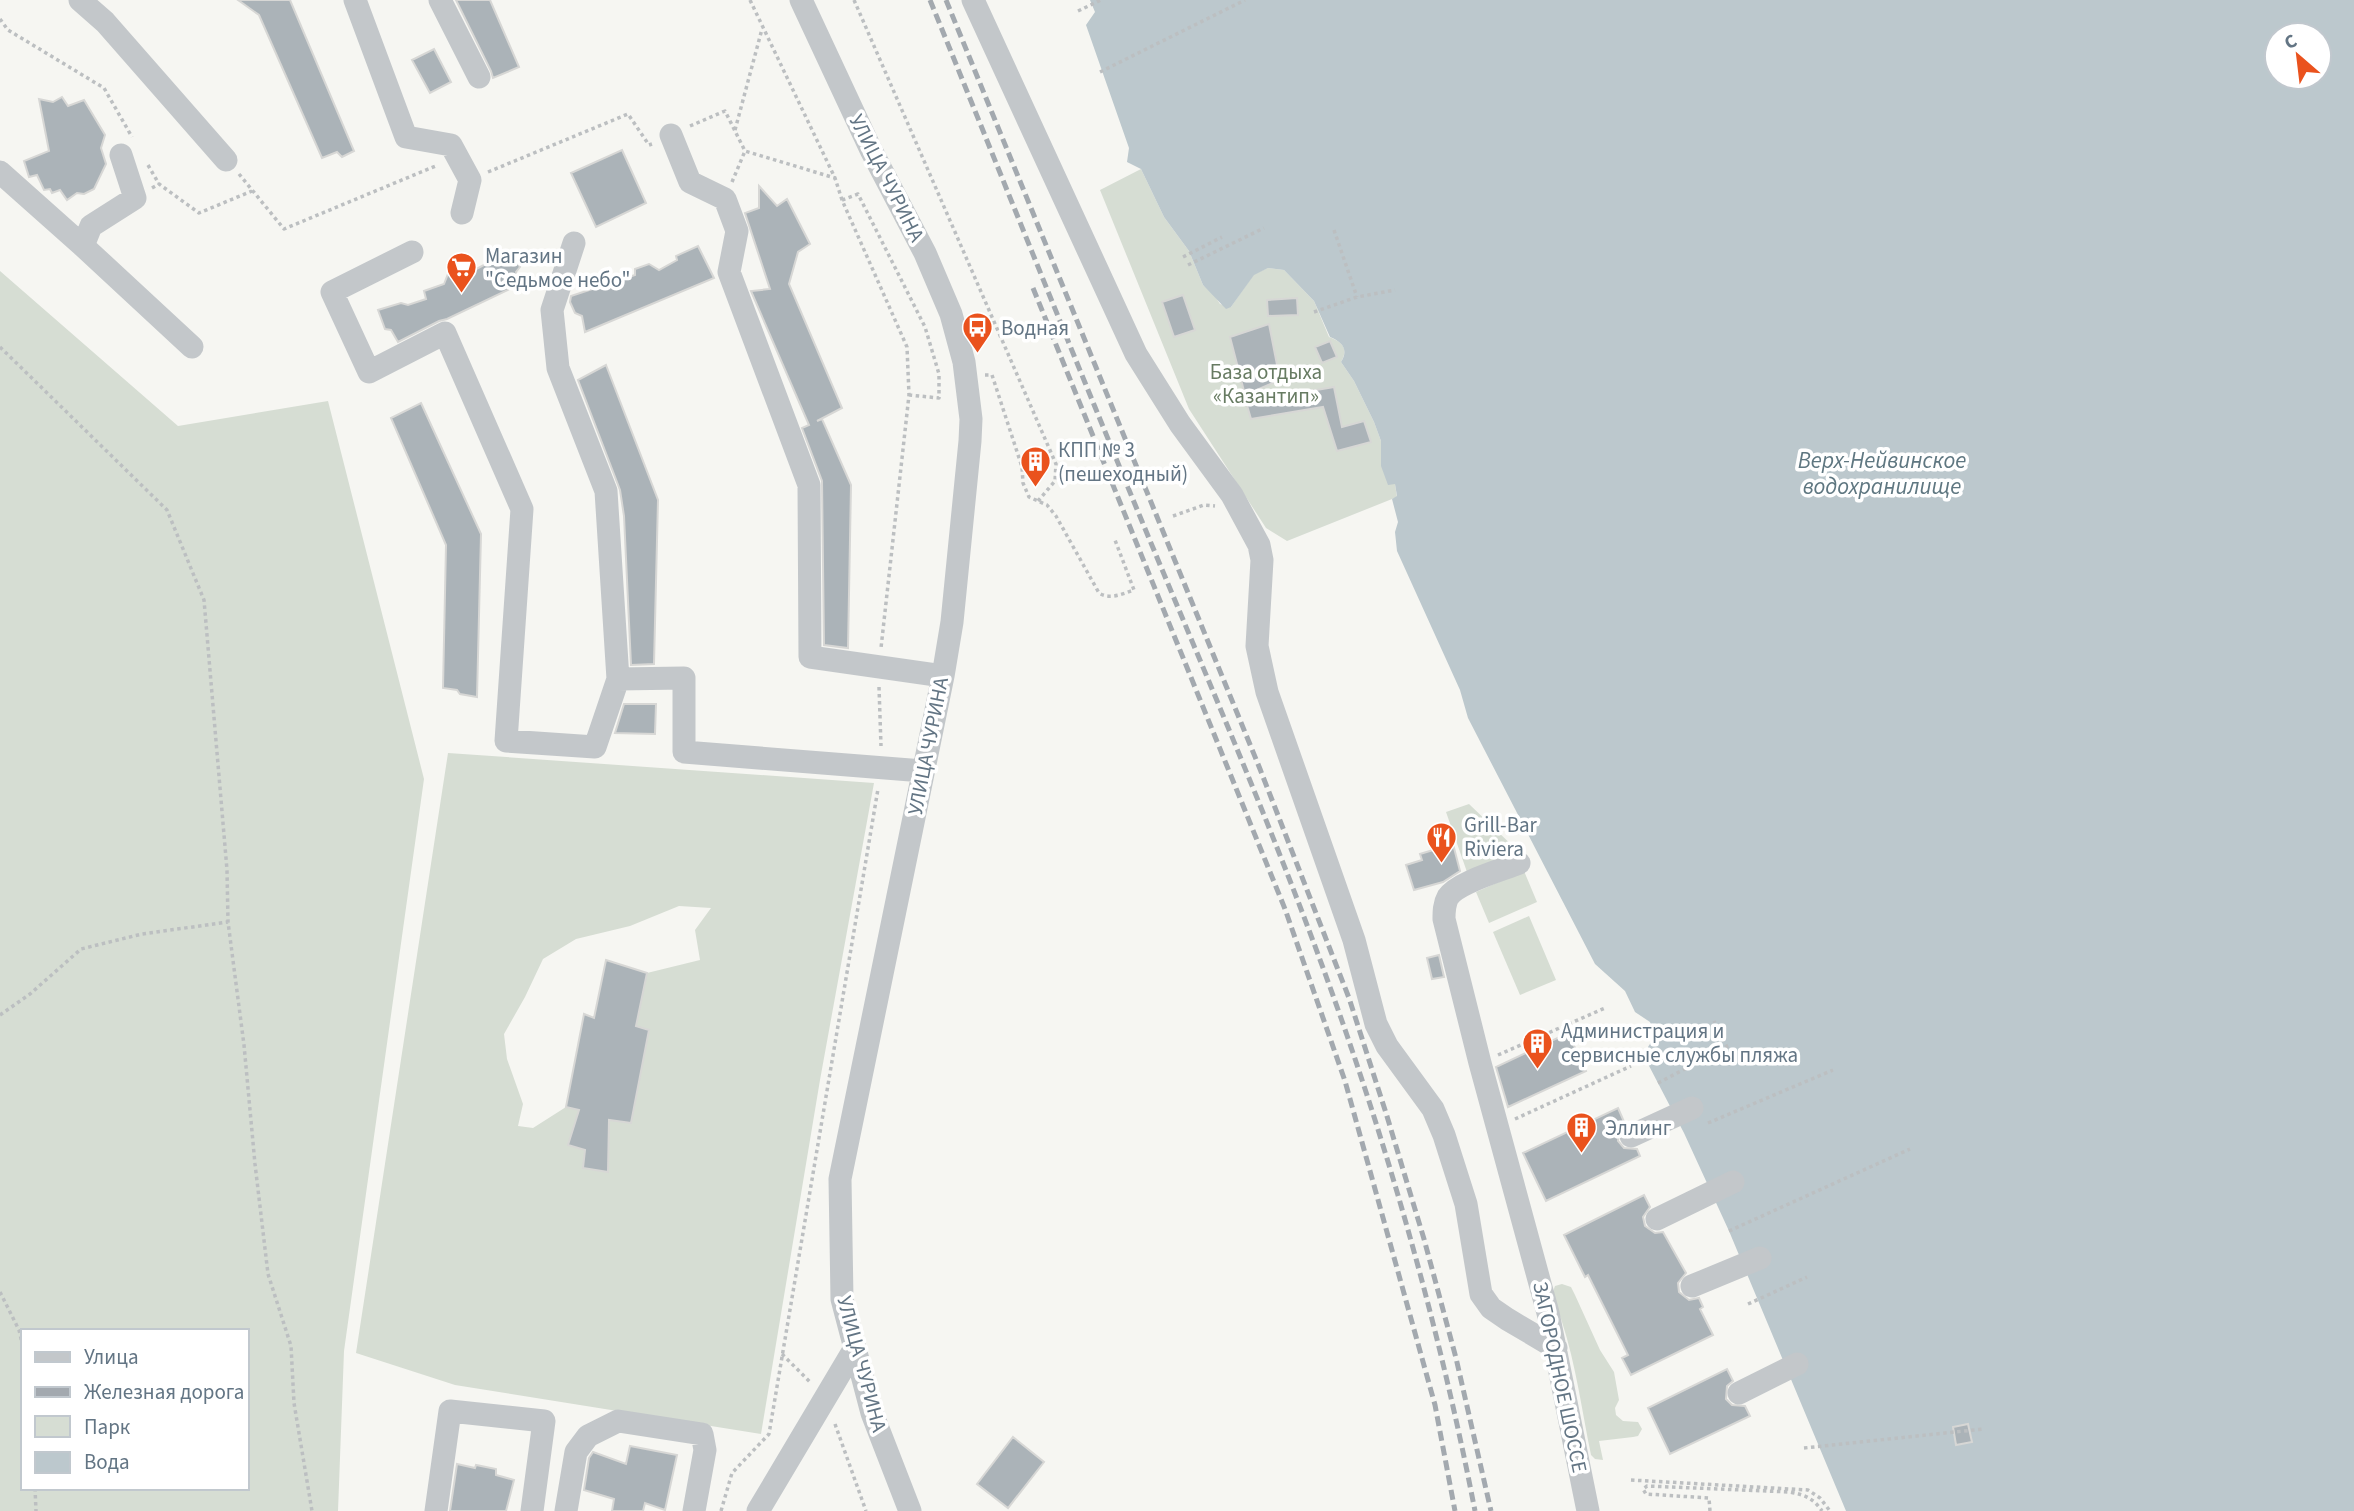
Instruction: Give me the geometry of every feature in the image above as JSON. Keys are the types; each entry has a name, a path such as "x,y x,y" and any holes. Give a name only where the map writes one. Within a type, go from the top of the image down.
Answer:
{"street":[{"path":"80,0 105,22 226,160"},
{"path":"355,0 406,137 451,145 470,180 462,213"},
{"path":"440,0 479,77"},
{"name":"УЛИЦА ЧУРИНА","path":"801,0 871,150 939,284 951,314 967,375 971,419 952,622 943,676 839,1179 842,1299 872,1413 910,1511"},
{"path":"974,0 1136,354 1180,424 1232,495 1259,545 1262,560 1257,646 1267,692 1354,940 1376,1024 1387,1046 1433,1109 1444,1135 1466,1204 1481,1294 1492,1308 1507,1319 1556,1348"},
{"path":"682,130 690,182 725,199 737,231 729,272 809,485 810,657 943,676"},
{"path":"83,246 91,226 135,198 130,151"},
{"path":"0,172 192,347"},
{"path":"412,252 332,292 369,372 445,334 522,509 506,741 595,747 618,679 606,491 558,368 552,310 574,243"},
{"path":"618,679 684,678 684,752 923,771"},
{"name":"ЗАГОРОДНОЕ ШОССЕ","path":"1519,863 1468,883 1449,897 1444,919 1556,1348 1588,1511"},
{"path":"1631,1136 1694,1118"},
{"path":"1657,1219 1734,1182"},
{"path":"1692,1286 1760,1258"},
{"path":"758,1511 855,1348"},
{"path":"1738,1392 1797,1364"},
{"path":"436,1511 450,1411 544,1421 531,1511"},
{"path":"566,1511 576,1452 588,1436 618,1421 702,1434 705,1450 694,1511"}],"path":[{"path":"855,0 1054,456 1057,474 1055,481 1038,501"},
{"path":"1078,11 1101,0"},
{"path":"1100,72 1245,0"},
{"path":"0,19 8,30 104,88 130,151"},
{"path":"735,131 763,27"},
{"path":"682,130 725,111 745,152 835,178"},
{"path":"509,163 628,114 649,145"},
{"path":"725,199 745,152"},
{"path":"226,160 284,229 457,157"},
{"path":"145,160 159,184 199,213 253,190"},
{"path":"135,198 159,184"},
{"path":"842,200 858,194 925,327 939,374 939,398 909,396"},
{"path":"1188,265 1264,228"},
{"path":"1334,230 1357,298"},
{"path":"1184,257 1222,237"},
{"path":"1314,312 1395,289"},
{"path":"0,347 167,510 204,600 228,922 268,1274 291,1346 294,1403 312,1511"},
{"path":"967,375 992,375 1029,497 1047,505 1056,516 1099,593 1105,596 1134,590 1115,540"},
{"path":"1173,516 1204,505 1242,511"},
{"path":"0,1015 30,994 81,949 142,934 228,922"},
{"path":"1480,1063 1605,1008"},
{"path":"1658,1083 1727,1047 1714,1021"},
{"path":"1497,1127 1631,1066"},
{"path":"1694,1118 1833,1070"},
{"path":"1729,1231 1910,1149"},
{"path":"1748,1304 1807,1277"},
{"path":"0,1292 21,1338"},
{"path":"1804,1448 1983,1429"},
{"path":"1631,1480 1808,1490 1821,1498 1829,1511"},
{"path":"1710,1511 1709,1498 1646,1494 1643,1489 1647,1486 1790,1492 1809,1497 1822,1511"},
{"path":"36,1490 36,1511"}],"green space":[{"name":"База отдыха «Казантип»","path":"1141,169 1164,217 1189,251 1203,285 1220,304 1231,307 1254,274 1268,268 1284,270 1314,301 1329,337 1343,346 1341,362 1354,381 1374,422 1381,441 1381,457 1395,484 1397,497 1287,541 1266,528 1189,409 1100,190"},
{"path":"0,271 178,426 328,401 424,779 344,1351 338,1511 0,1511"},
{"path":"448,753 874,783 820,1080 761,1434 455,1385 356,1353","holes":["679,906 711,908 695,930 700,960 647,973 636,1026 631,1123 609,1120 607,1172 583,1168 585,1150 568,1145 579,1110 566,1107 533,1128 518,1126 523,1104 507,1059 504,1034 543,959 576,939 630,926"]},
{"path":"1469,804 1520,853 1467,872 1446,812"},
{"path":"1524,871 1537,902 1489,923 1476,892"},
{"path":"1529,916 1556,980 1520,995 1493,932"},
{"path":"1562,1284 1571,1287 1600,1350 1614,1372 1619,1400 1615,1408 1616,1415 1623,1421 1638,1422 1642,1429 1638,1436 1599,1441 1603,1460 1595,1459 1591,1455 1571,1355 1554,1299 1555,1286"}],"water":[{"name":"Верх-Нейвинское водохранилище","path":"1090,0 2354,0 2354,1511 1846,1511 1729,1231 1684,1133 1647,1062 1648,1047 1655,1036 1650,1022 1635,1012 1625,991 1595,964 1468,718 1460,690 1397,551 1395,532 1398,522 1392,499 1397,496 1395,484 1388,485 1381,466 1381,441 1374,422 1354,381 1341,362 1343,346 1330,337 1314,301 1284,270 1268,268 1254,275 1231,307 1226,309 1203,285 1189,251 1164,217 1141,169 1127,162 1129,148 1086,25 1095,12"}],"building":[{"path":"238,0 290,0 354,151 342,157 337,152 322,158 259,15"},
{"path":"456,0 490,0 519,67 493,78"},
{"path":"434,49 451,82 430,93 412,60"},
{"path":"62,97 68,106 84,100 105,135 101,148 106,164 94,189 84,194 77,193 67,200 60,190 52,193 50,189 44,190 37,175 29,177 24,161 49,151 39,99 53,102"},
{"path":"622,150 646,203 596,227 571,173"},
{"path":"759,186 777,206 787,199 810,244 798,252 789,284 842,408 817,421 822,419 851,485 848,648 824,645 822,481 802,428 809,425 751,291 770,289 745,213 759,208"},
{"path":"698,246 714,278 585,332 582,316 575,313 570,302 571,296 635,275 635,269 649,264 659,270 677,260 676,256"},
{"name":"Магазин \"Седьмое небо\"","path":"510,251 520,267 516,272 520,284 398,342 391,330 385,329 378,310 426,299 424,291 444,284 448,274 462,267 469,273"},
{"path":"1183,295 1195,330 1174,337 1162,302"},
{"path":"1297,298 1298,315 1268,316 1267,300"},
{"path":"1269,324 1280,380 1245,395 1230,337"},
{"path":"1330,341 1337,357 1322,363 1315,347"},
{"path":"606,365 658,500 654,664 631,665 624,516 620,490 578,380"},
{"path":"1334,387 1342,427 1364,421 1371,442 1337,451 1323,407 1251,419 1246,402"},
{"path":"421,403 481,534 477,697 443,688 446,545 391,418"},
{"path":"624,704 656,704 655,734 615,733"},
{"path":"1453,844 1460,871 1443,882 1414,890 1406,865 1422,860 1420,854"},
{"path":"1439,955 1444,977 1432,979 1427,958"},
{"path":"606,960 647,973 636,1026 649,1030 631,1123 609,1120 608,1172 583,1168 585,1150 568,1145 579,1110 566,1107 584,1014 594,1018"},
{"name":"Администрация и сервисные службы пляжа","path":"1568,1033 1586,1071 1508,1107 1496,1067"},
{"name":"Эллинг","path":"1618,1108 1625,1124 1619,1129 1618,1141 1624,1148 1637,1149 1640,1156 1546,1201 1523,1153"},
{"path":"1644,1195 1650,1207 1643,1217 1645,1226 1655,1233 1663,1232 1686,1273 1678,1283 1679,1292 1689,1300 1699,1298 1703,1307 1700,1309 1713,1335 1631,1375 1622,1358 1628,1355 1588,1275 1585,1277 1564,1235"},
{"path":"1727,1369 1733,1381 1727,1386 1726,1399 1732,1405 1745,1406 1750,1416 1670,1454 1648,1408"},
{"path":"1968,1424 1972,1442 1956,1445 1953,1427"},
{"path":"1013,1437 1044,1462 1008,1508 977,1484"},
{"path":"630,1446 677,1455 665,1510 645,1503 643,1511 612,1511 614,1499 584,1490 589,1458 593,1452 626,1464"},
{"path":"457,1464 496,1469 496,1475 514,1480 506,1511 450,1511"}],"railway":[{"path":"930,0 1247,774 1328,981 1371,1107 1405,1221 1436,1337 1475,1511"},
{"path":"946,0 1260,769 1349,998 1424,1239 1456,1358 1491,1511"},
{"path":"1033,288 1285,909 1345,1081 1435,1405 1455,1511"}],"place":[{"name":"Магазин \"Седьмое небо\"","path":"462,295"},
{"name":"Водная","path":"978,355"},
{"name":"КПП № 3 (пешеходный)","path":"1035,489"},
{"name":"Grill-Bar Riviera","path":"1441,864"},
{"name":"Администрация и сервисные службы пляжа","path":"1538,1070"},
{"name":"Эллинг","path":"1582,1155"}]}
